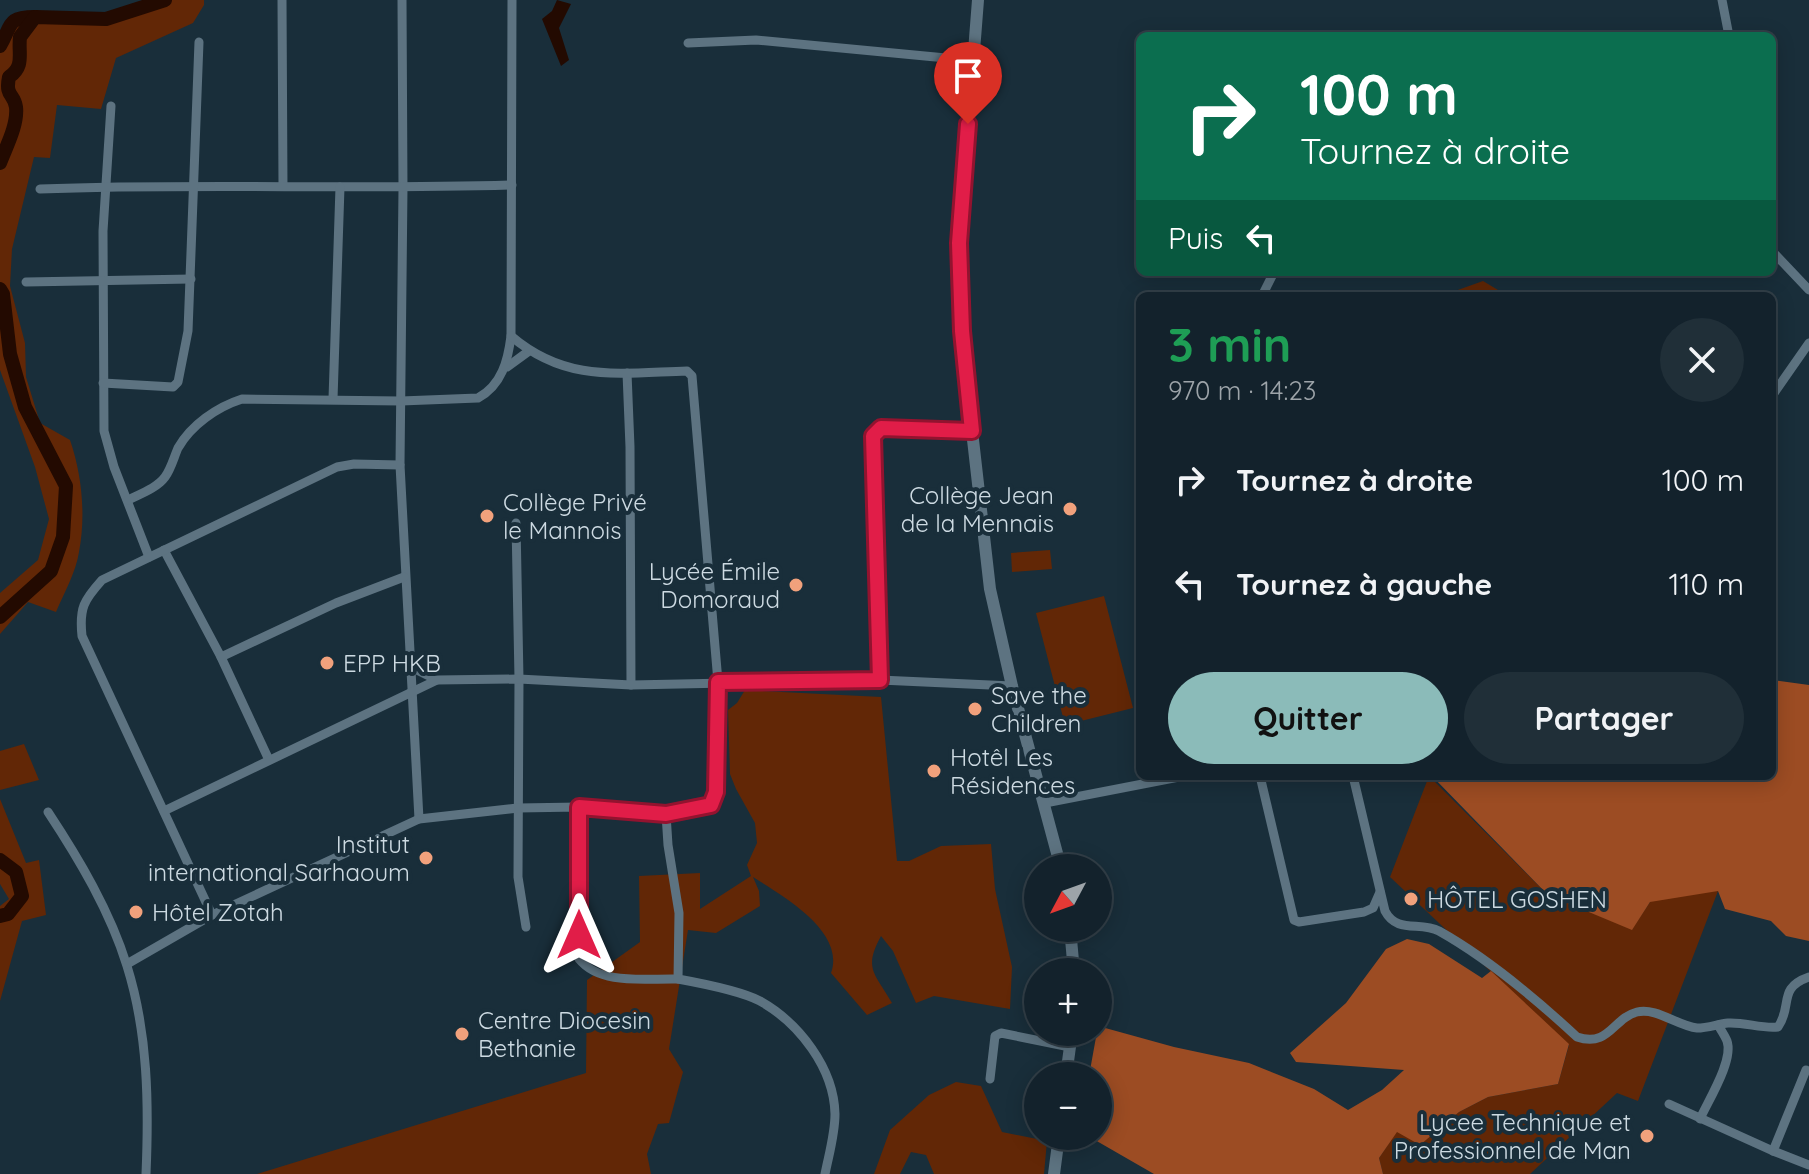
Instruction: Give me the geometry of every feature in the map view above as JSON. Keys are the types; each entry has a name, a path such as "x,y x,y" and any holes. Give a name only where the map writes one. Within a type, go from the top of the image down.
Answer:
{"main road":[{"path":"978,0 959,243 962,331 990,589 1012,686 1058,854"},
{"path":"1068,1062 1070,1047"},
{"path":"1054,1174 1057,1150"}],"street":[{"path":"282,0 283,186"},
{"path":"402,0 400,465 419,819"},
{"path":"507,367 511,336 512,0"},
{"path":"1722,0 1728,32"},
{"path":"688,43 756,40 972,61"},
{"path":"103,383 176,386 188,331 199,42"},
{"path":"111,106 103,231 104,431 114,467 149,557"},
{"path":"40,189 194,185 403,188 512,185"},
{"path":"333,399 340,187"},
{"path":"1776,255 1809,290"},
{"path":"26,282 191,279"},
{"path":"127,964 212,915 419,819 518,808 579,807 666,814 706,807 714,800 718,682 692,376 687,371 581,372 529,351 511,336"},
{"path":"1776,390 1809,343"},
{"path":"128,500 166,477 179,446 193,429 229,403 242,399 401,401 478,398 507,367 529,351"},
{"path":"627,373 631,685"},
{"path":"880,680 873,436 881,428 972,431"},
{"path":"212,915 82,636 81,610 102,580 337,467 354,464 400,465"},
{"path":"516,523 518,877 526,927"},
{"path":"164,550 221,657 269,760"},
{"path":"221,657 336,603 404,577"},
{"path":"411,667 437,680"},
{"path":"164,811 437,680 519,679 631,685 880,680 1012,686"},
{"path":"1045,803 1163,780"},
{"path":"1261,780 1294,920 1299,922 1364,912 1373,908 1380,892"},
{"path":"1354,780 1389,919 1399,926 1432,927 1451,938 1539,1003 1577,1037 1589,1041 1603,1037 1636,1012 1653,1013 1686,1026 1701,1028 1740,1023 1778,1027 1782,1022 1787,994 1794,983 1809,977"},
{"path":"579,807 579,959 588,970 601,976 678,979 740,993 781,1016 820,1060 829,1078 835,1131 825,1174"},
{"path":"48,812 78,857 127,964 139,1014 149,1102 146,1174"},
{"path":"666,814 679,913 678,979"},
{"path":"1700,1119 1725,1067 1729,1050 1718,1025"},
{"path":"990,1079 997,1034 1070,1047"},
{"path":"1773,1151 1806,1070"},
{"path":"1669,1104 1809,1165"}],"shaded area":[{"path":"165,0 204,0 204,5 193,23 116,58 101,109 57,105 50,158 34,157 12,249 10,286 25,343 26,377 40,423 70,440 74,453 82,495 82,524 75,567 56,612 28,602 0,634 0,593 38,560 49,519 35,467 0,370 0,46 8,26 17,18 106,19"},
{"path":"557,0 571,4 559,28 569,60 561,66 542,19 552,11"},
{"path":"1483,281 1501,292 1452,292"},
{"path":"1050,550 1052,569 1012,572 1011,553"},
{"path":"1104,596 1133,708 1065,725 1036,613"},
{"path":"1776,681 1809,685 1809,941 1786,936 1771,921 1725,909 1718,891 1650,902 1632,930 1548,895 1436,780 1776,780"},
{"path":"745,690 881,697 897,861 909,861 941,846 991,844 995,889 1012,967 1010,1009 934,996 916,1003 893,951 881,936 873,956 873,971 892,1003 867,1015 831,973 833,958 829,943 820,929 794,904 753,877 759,891 760,906 716,933 688,930 669,1049 683,1072 669,1123 658,1124 647,1154 651,1174 257,1174 586,1073 587,980 640,942 639,876 700,873 700,909 751,876 747,865 757,843 755,823 730,774 728,710"},
{"path":"24,744 39,780 0,790 0,751"},
{"path":"1427,780 1433,780 1548,895 1632,929 1650,902 1677,887 1718,891 1638,1101 1617,1093 1530,1174 1383,1174 1379,1158 1397,1131 1420,1144 1459,1112 1488,1097 1558,1084 1569,1045 1390,877"},
{"path":"0,799 26,863 39,860 46,915 22,921 0,1001 0,906 9,899 0,884"},
{"path":"1407,939 1429,944 1482,978 1491,971 1569,1044 1558,1084 1488,1097 1459,1112 1420,1145 1397,1132 1379,1158 1383,1174 1154,1174 1112,1150 1112,1062 1092,1062 1094,1046 1112,1046 1112,1030 1249,1063 1314,1089 1348,1110 1382,1090 1404,1070 1296,1062 1290,1053 1346,1003 1386,949"},
{"path":"956,1082 981,1086 1002,1132 1024,1136 1024,1150 1046,1150 1044,1174 934,1174 926,1155 911,1152 900,1174 874,1174 890,1130 929,1095"}],"waterway":[{"path":"0,163 16,114 8,88 9,77 19,64 20,37 35,17 106,19 165,0"},
{"path":"0,46 14,21 35,17"},
{"path":"0,289 10,354 25,407 66,486 63,537 51,571 0,617"},
{"path":"0,860 16,872 22,896 8,914 0,916"}],"place":[{"name":"Collège Jean de la Mennais","path":"1070,509"},
{"name":"Collège Privé le Mannois","path":"487,516"},
{"name":"Lycée Émile Domoraud","path":"796,585"},
{"name":"EPP HKB","path":"327,663"},
{"name":"Save the Children","path":"975,709"},
{"name":"Hotêl Les Résidences","path":"934,771"},
{"name":"Institut international Sarhaoum","path":"426,858"},
{"name":"HÔTEL GOSHEN","path":"1411,899"},
{"name":"Hôtel Zotah","path":"136,912"},
{"name":"Centre Diocesin Bethanie","path":"462,1034"},
{"name":"Lycee Technique et Professionnel de Man","path":"1647,1136"}],"route":[{"path":"579,935 579,807 666,814 711,805 716,792 718,682 880,680 873,436 881,428 972,431 962,331 959,243 968,124"}]}
